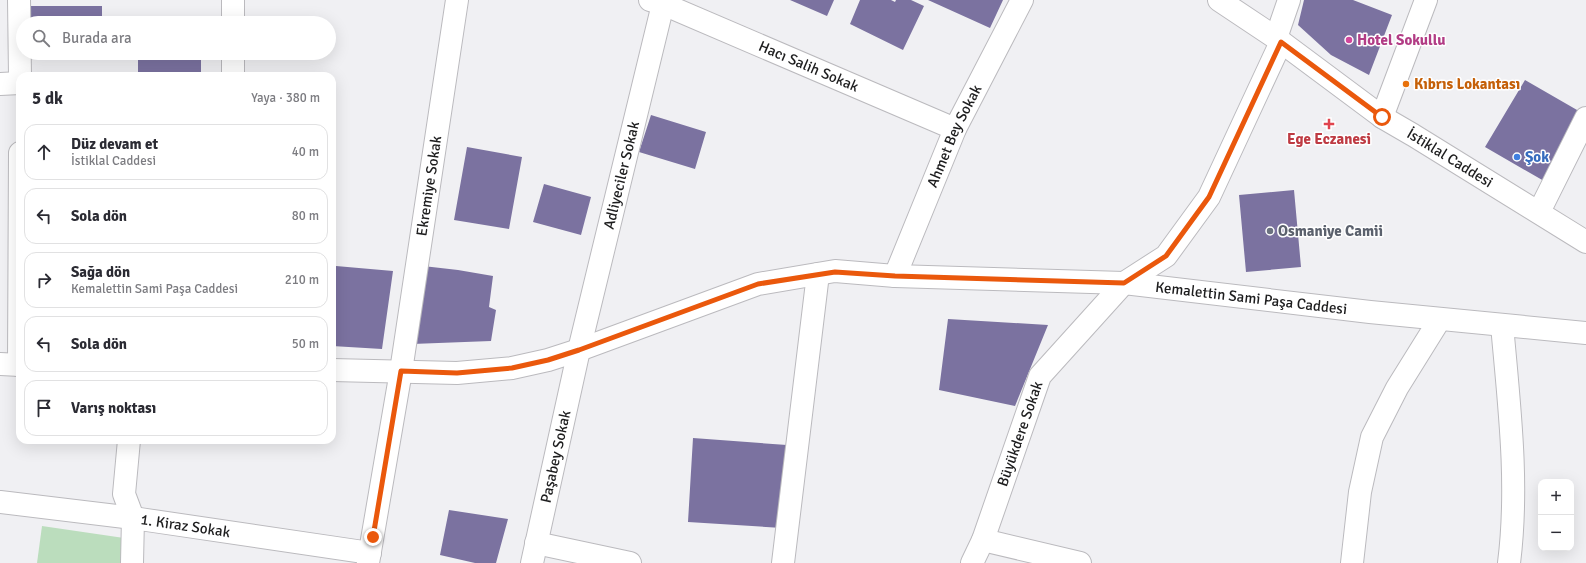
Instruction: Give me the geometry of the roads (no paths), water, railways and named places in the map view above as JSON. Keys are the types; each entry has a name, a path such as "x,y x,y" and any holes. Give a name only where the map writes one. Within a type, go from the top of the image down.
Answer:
{"street":[{"path":"19,0 19,16"},
{"path":"233,0 233,16"},
{"name":"Ekremiye Sokak","path":"369,558 401,371 457,0"},
{"name":"Ahmet Bey Sokak","path":"895,276 955,129 1022,0"},
{"name":"İstiklal Caddesi","path":"1219,0 1278,40 1382,117 1586,242"},
{"name":"Büyükdere Sokak","path":"972,563 983,540 1040,376 1124,283 1166,256 1209,197 1278,40 1290,0"},
{"path":"1382,117 1426,0"},
{"name":"Hacı Salih Sokak","path":"659,1 955,129"},
{"name":"Adliyeciler Sokak","path":"579,350 659,1"},
{"path":"20,60 20,72"},
{"path":"233,60 233,72"},
{"path":"0,84 16,83"},
{"path":"1539,212 1586,118"},
{"name":"Kemalettin Sami Paşa Caddesi","path":"336,370 457,373 512,368 548,360 579,350 758,284 835,272 895,276 1124,283 1370,312 1586,333"},
{"path":"13,364 16,274"},
{"path":"783,563 818,274"},
{"path":"1352,563 1360,492 1372,437 1397,388 1440,319"},
{"path":"1502,325 1513,448 1512,540 1509,563"},
{"name":"Paşabey Sokak","path":"534,553 579,350"},
{"path":"130,444 124,494 133,518 132,563"},
{"name":"1. Kiraz Sokak","path":"0,502 133,518 369,558"},
{"path":"983,540 1080,563"},
{"path":"534,553 630,563"}],"place":[{"name":"Hotel Sokullu","path":"1349,40"},
{"name":"Kıbrıs Lokantası","path":"1406,84"},
{"name":"Ege Eczanesi","path":"1329,124"},
{"name":"Şok","path":"1517,157"},
{"name":"Osmaniye Camii","path":"1270,231"}]}
